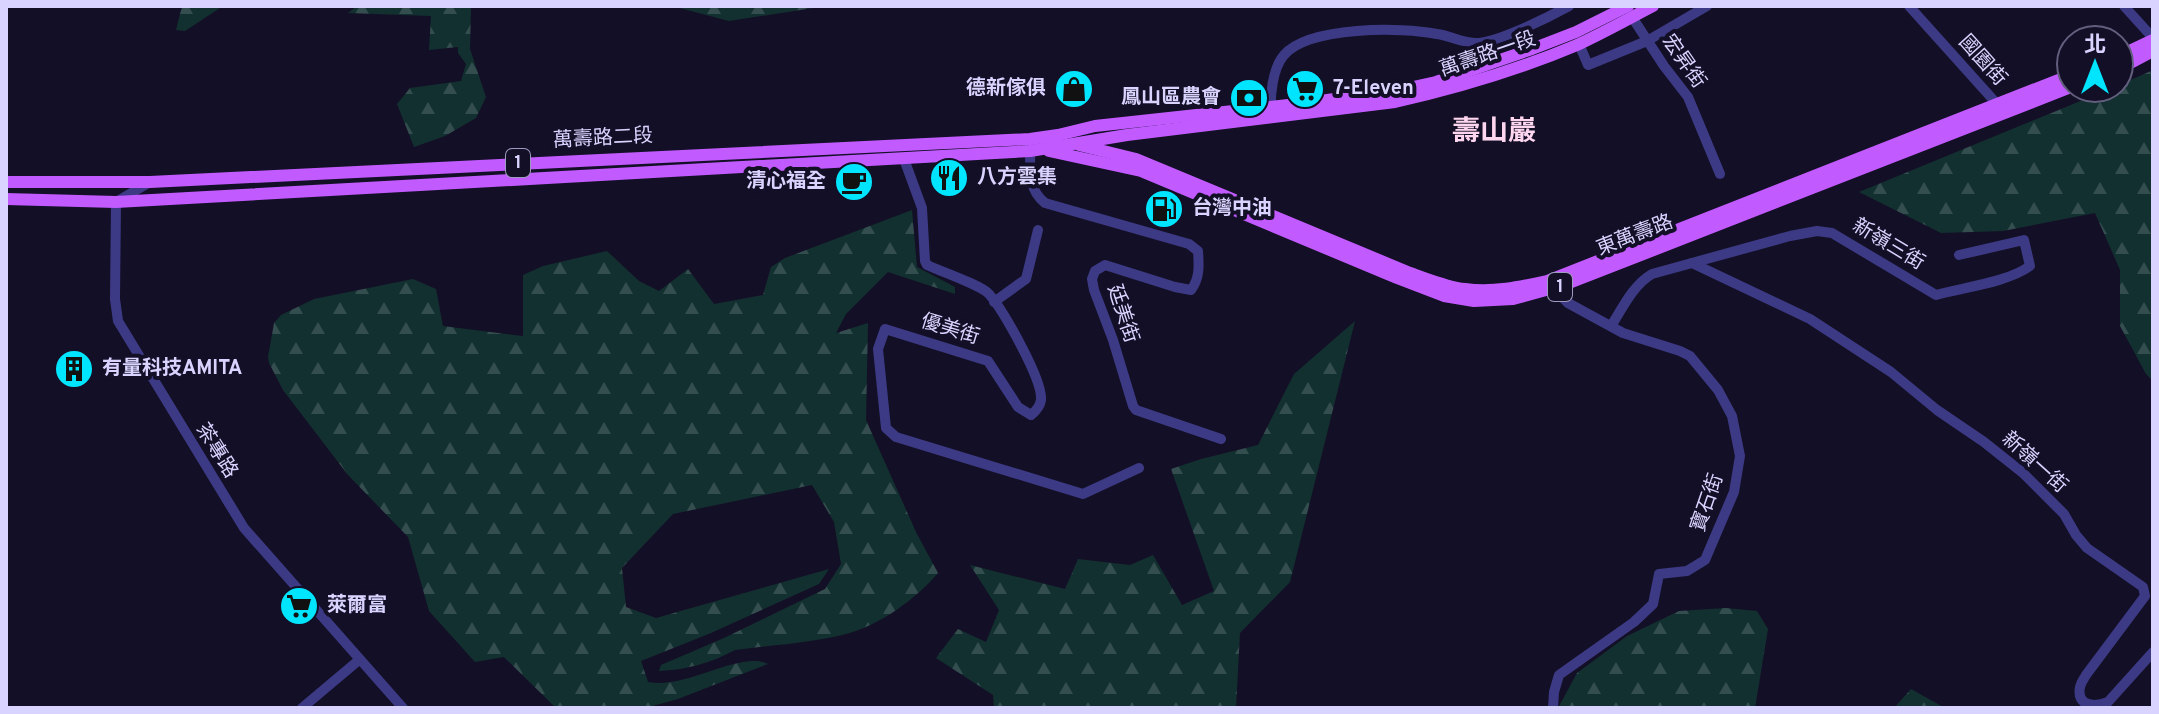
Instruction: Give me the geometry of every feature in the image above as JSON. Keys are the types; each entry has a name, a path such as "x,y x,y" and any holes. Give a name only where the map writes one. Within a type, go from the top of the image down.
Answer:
{"main road":[{"name":"萬壽路一段","path":"1034,146 1071,144 1271,113 1436,82 1653,6"},
{"name":"萬壽路一段","path":"1058,135 1095,126 1395,102 1437,93 1579,44 1630,12"},
{"path":"2135,48 2153,39"},
{"path":"2135,61 2153,51"},
{"name":"東萬壽路","path":"1058,135 1071,144 1129,157 1410,273 1444,285 1487,290 1550,285 2055,81"},
{"name":"東萬壽路","path":"1034,146 1141,171 1444,296 1474,301 1513,299 2055,93"},
{"name":"萬壽路二段","path":"6,199 116,202 904,159 1034,146 1058,135"},
{"path":"1127,135 1125,140 1129,157"},
{"name":"萬壽路二段","path":"6,182 150,182 1034,146"}],"street":[{"path":"1271,113 1276,72 1282,57 1311,40 1362,29 1436,33 1469,43 1482,43 1569,6"},
{"path":"1579,44 1588,65 1647,41 1707,6"},
{"name":"國園街","path":"1909,6 1997,104"},
{"path":"2124,6 2153,39"},
{"name":"宏昇街","path":"1630,12 1688,97 1720,174"},
{"name":"廷美街","path":"1034,146 1030,181 1033,190 1045,203 1189,244 1198,251 1199,269 1191,290 1105,265 1095,271 1092,279 1136,410 1221,439"},
{"name":"優美街","path":"904,159 922,208 927,265 988,292 1032,367 1041,400 1038,409 1031,415 1018,407 988,361 885,329 878,349 886,428 896,437 1083,494 1139,468"},
{"path":"116,202 150,182"},
{"name":"茶專路","path":"116,202 115,299 118,321 244,528 403,708"},
{"path":"994,302 1026,279 1038,230"},
{"name":"新嶺三街","path":"1611,326 1643,279 1652,274 1817,231 1832,233 1936,295 2006,277 2030,266 2024,240 1959,255"},
{"name":"新嶺一街","path":"1692,263 1810,319 1891,372 2023,473 2064,514 2087,548 2143,587 2145,596 2086,675 2079,688 2081,699 2098,706 2108,702 2153,652"},
{"name":"寶石街","path":"1550,285 1568,303 1611,326 1630,336 1680,351 1698,364 1718,390 1732,416 1740,456 1734,492 1705,560 1687,571 1659,574 1653,604 1634,622 1559,675 1553,708"},
{"path":"302,708 359,660"}],"green space":[{"path":"182,6 223,6 185,31 176,30"},
{"path":"357,6 471,6 470,49 486,97 476,118 445,136 414,147 397,104 410,88 461,81 466,64 458,53 458,47 429,50 431,16 348,13"},
{"path":"672,6 826,6 729,21"},
{"path":"2153,70 2153,381 2146,374 2120,326 2120,270 2095,213 2003,231 1941,233 1859,192 2073,104 2135,104 2135,78"},
{"path":"912,210 917,267 955,287 955,294 888,272 846,314 836,333 868,323 866,420 916,532 938,573 896,610 859,630 819,640 735,650 698,665 659,671 661,665 825,589 841,564 834,522 812,485 673,514 622,568 626,607 656,618 829,569 819,584 641,661 648,682 663,683 743,662 768,664 678,699 645,708 556,708 504,657 475,662 429,611 408,537 348,475 283,390 269,363 274,323 281,315 314,299 413,279 436,289 443,326 523,336 523,275 543,266 607,251 639,281 659,291 688,269 714,304 763,295 771,267 785,258"},
{"path":"1355,321 1290,582 1240,633 1236,708 994,708 993,695 936,658 958,629 986,642 999,610 970,565 1065,589 1078,559 1130,565 1153,555 1182,605 1214,591 1171,469 1258,445 1294,374"},
{"path":"1726,608 1757,611 1768,629 1755,708 1558,708 1577,673 1627,636 1679,611"},
{"path":"1911,689 1945,708 1894,708"}],"place":[{"name":"德新傢俱","path":"1074,89"},
{"name":"7-Eleven","path":"1305,89"},
{"name":"鳳山區農會","path":"1249,98"},
{"name":"八方雲集","path":"949,178"},
{"name":"清心福全","path":"854,182"},
{"name":"台灣中油","path":"1164,209"},
{"name":"有量科技AMITA","path":"74,369"},
{"name":"萊爾富","path":"299,606"}],"district":[{"name":"壽山巖","path":"1494,133"}]}
